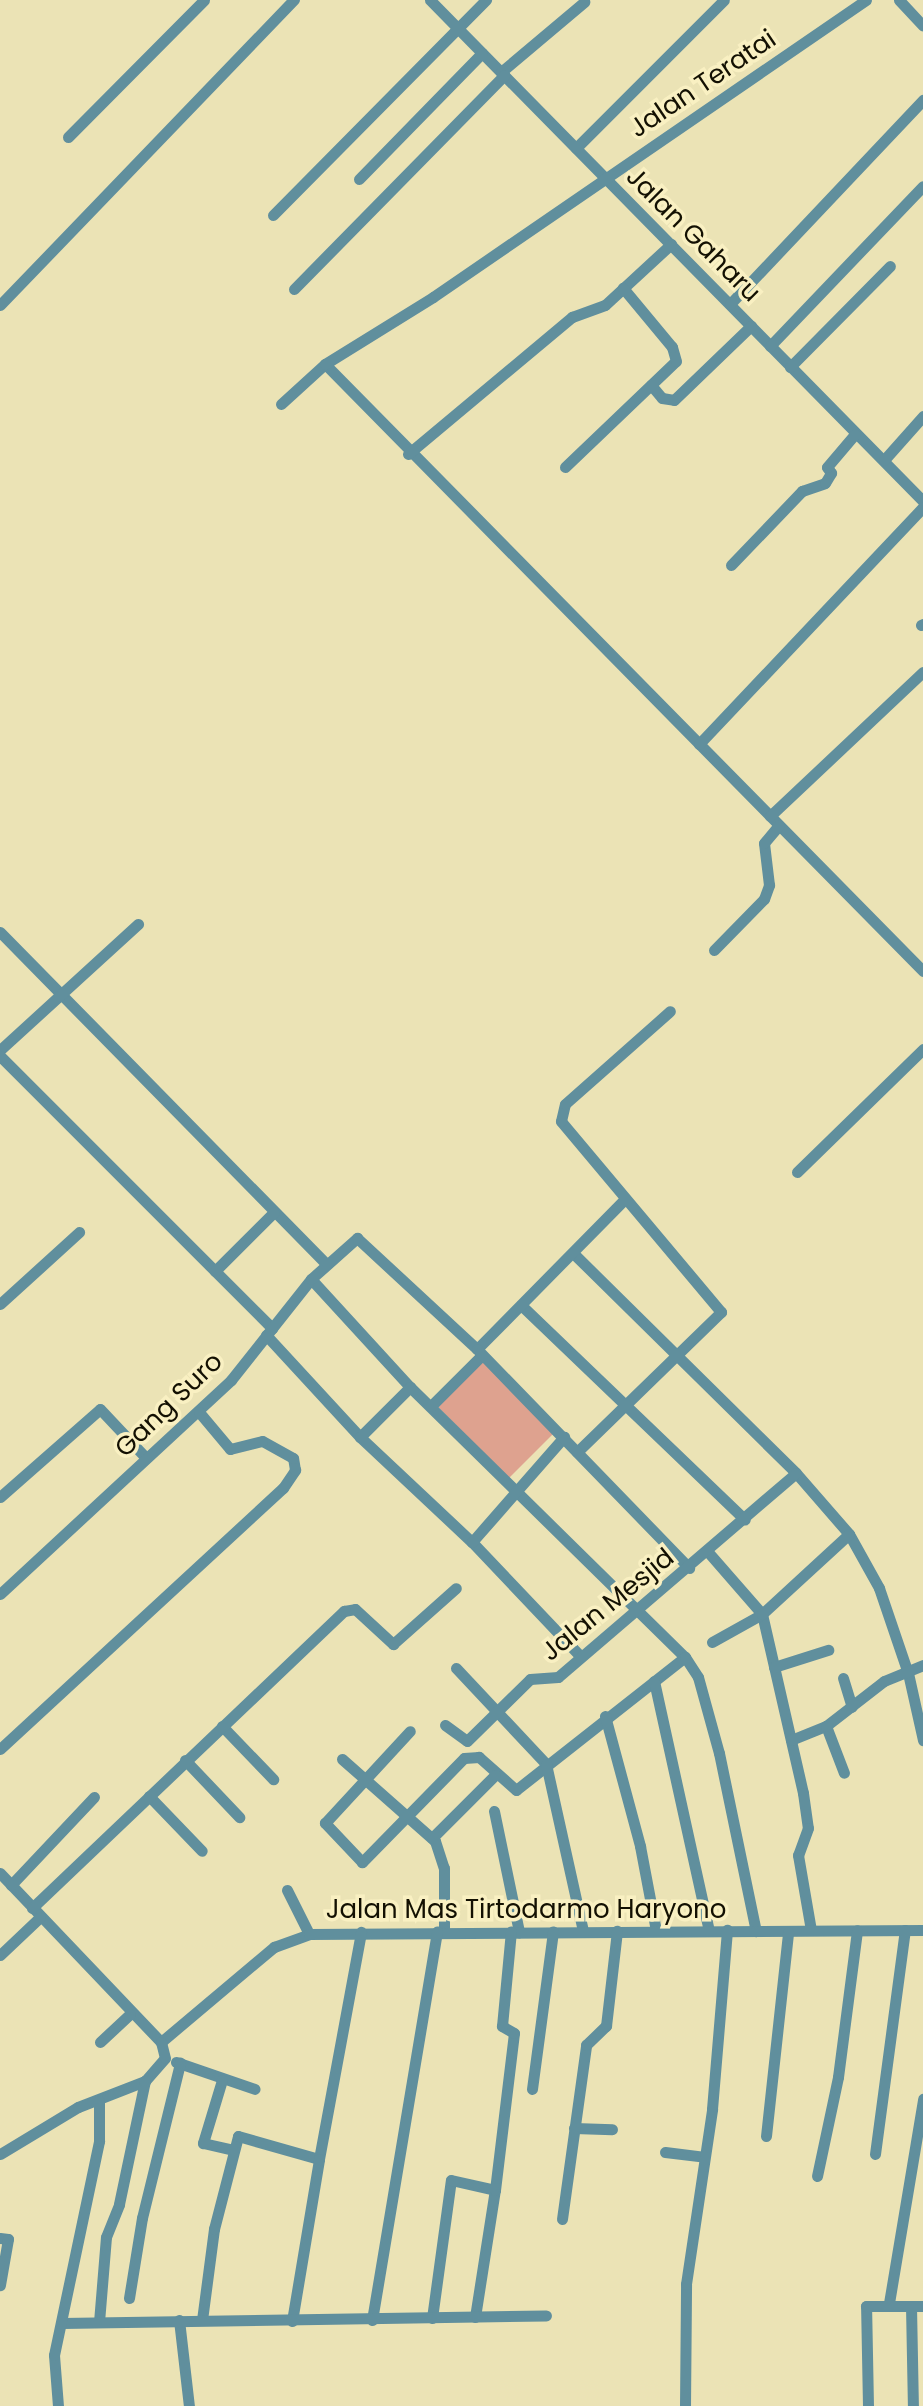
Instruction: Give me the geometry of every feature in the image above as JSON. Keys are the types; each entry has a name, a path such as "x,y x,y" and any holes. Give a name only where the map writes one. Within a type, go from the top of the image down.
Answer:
{"street":[{"path":"68,137 204,0"},
{"path":"0,305 294,0"},
{"name":"Jalan Gaharu","path":"430,0 855,434 922,498"},
{"path":"273,215 486,0"},
{"path":"576,148 724,0"},
{"name":"Jalan Teratai","path":"281,404 325,364 433,297 866,0"},
{"path":"899,0 923,26"},
{"path":"294,289 503,74 584,2"},
{"path":"359,179 482,53"},
{"path":"730,304 923,100"},
{"path":"770,346 923,186"},
{"path":"408,454 572,317 596,312 671,244"},
{"path":"790,367 890,266"},
{"path":"565,467 651,385 676,354 623,288"},
{"path":"651,385 662,398 674,400 751,326"},
{"path":"325,364 408,454 923,971"},
{"path":"884,460 923,416"},
{"path":"731,565 802,491 825,483 831,473 827,467 855,434"},
{"path":"699,744 922,498"},
{"path":"714,950 764,899 769,885 764,843 774,821 923,672"},
{"path":"138,924 64,997 0,1053 215,1271 360,1437 472,1542 581,1657"},
{"path":"0,932 326,1264"},
{"path":"577,1452 721,1312 623,1201 561,1121 561,1112 670,1011"},
{"path":"797,1172 923,1049"},
{"path":"431,1406 521,1305 575,1255 623,1201"},
{"path":"215,1271 274,1212"},
{"path":"0,1304 79,1232"},
{"name":"Gang Suro","path":"0,1594 199,1412 311,1279 357,1238 480,1352"},
{"path":"575,1255 796,1473 849,1534 879,1588 908,1673 923,1740"},
{"path":"311,1279 410,1387 685,1657 698,1677 719,1753 756,1931"},
{"path":"521,1305 745,1520"},
{"path":"480,1352 689,1568"},
{"path":"360,1437 410,1387"},
{"path":"0,1497 100,1409 146,1458"},
{"path":"0,1749 283,1488 295,1470 293,1458 262,1441 230,1449 199,1412"},
{"path":"472,1542 518,1492 541,1458 564,1437"},
{"name":"Jalan Mesjid","path":"445,1725 464,1742 530,1679 553,1680 637,1607 708,1552 796,1473"},
{"path":"712,1642 762,1614 849,1534"},
{"path":"708,1552 762,1614 808,1828 798,1855 811,1930"},
{"path":"0,1953 185,1760 347,1608 393,1644 456,1588"},
{"path":"774,1667 828,1650"},
{"path":"410,1731 325,1823 359,1860 364,1861 469,1754 516,1790 605,1716 685,1657"},
{"path":"791,1740 826,1726 884,1681 923,1665"},
{"path":"456,1668 546,1764 583,1931"},
{"path":"843,1678 852,1707"},
{"path":"654,1681 709,1931"},
{"path":"605,1716 640,1846 656,1931"},
{"path":"222,1726 273,1779"},
{"path":"826,1726 844,1773"},
{"path":"342,1759 405,1818 432,1838 444,1868 441,1931 372,2320"},
{"path":"185,1760 239,1817"},
{"path":"432,1838 495,1775"},
{"path":"149,1796 202,1851"},
{"path":"94,1797 4,1881 130,2014 161,2042 165,2058"},
{"path":"475,2317 495,2190 514,2033 502,2026 515,1932 494,1811"},
{"path":"287,1890 309,1934"},
{"path":"685,2406 684,2311 727,1930"},
{"path":"817,2176 838,2077 857,1930"},
{"path":"875,2154 905,1930"},
{"name":"Jalan Mas Tirtodarmo Haryono","path":"161,2042 274,1947 309,1934 923,1930"},
{"path":"532,2089 553,1931"},
{"path":"562,2219 586,2045 606,2026 617,1931"},
{"path":"292,2321 361,1932"},
{"path":"766,2136 788,1932"},
{"path":"100,2042 130,2014"},
{"path":"165,2058 255,2089"},
{"path":"0,2154 78,2107 145,2081 165,2058"},
{"path":"129,2298 142,2218 180,2063"},
{"path":"222,2080 203,2143 233,2150"},
{"path":"99,2322 106,2237 119,2204 145,2081"},
{"path":"889,2303 923,2099"},
{"path":"58,2406 54,2355 99,2141 99,2101"},
{"path":"574,2128 612,2129"},
{"path":"202,2320 214,2229 238,2136 319,2159"},
{"path":"665,2152 703,2157"},
{"path":"432,2318 451,2180 495,2190"},
{"path":"0,2238 8,2239 0,2285"},
{"path":"868,2406 866,2306 889,2303 917,2306 913,2406"},
{"path":"62,2323 546,2315"},
{"path":"179,2320 189,2406"}],"shaded area":[{"path":"483,1359 556,1431 509,1478 437,1406"}]}
